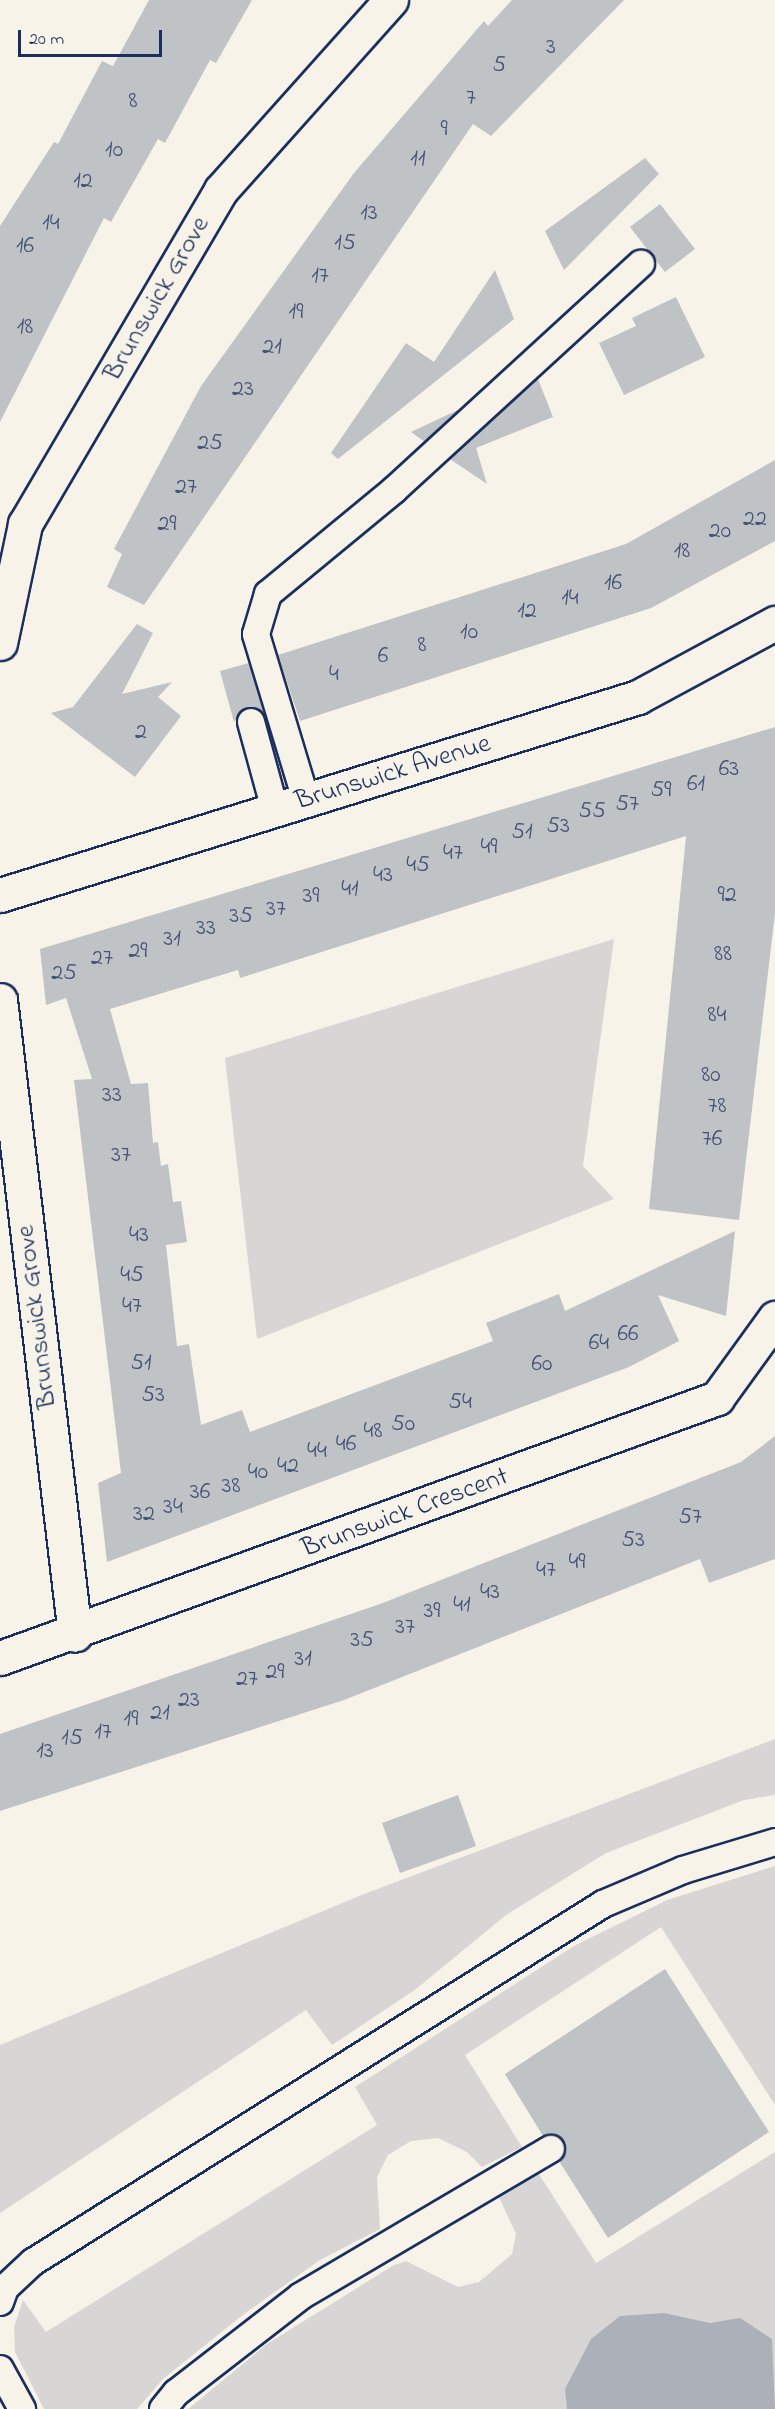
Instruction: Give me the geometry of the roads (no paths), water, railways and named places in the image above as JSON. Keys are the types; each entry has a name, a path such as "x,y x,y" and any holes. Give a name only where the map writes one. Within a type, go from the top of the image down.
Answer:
{"street":[{"name":"Brunswick Grove","path":"0,643 25,524 221,190 391,0"},
{"name":"Brunswick Avenue","path":"0,895 638,697 775,623"},
{"name":"Brunswick Grove","path":"0,1000 75,1635"},
{"name":"Brunswick Crescent","path":"0,1658 75,1635 717,1398 775,1318"}],"lane":[{"path":"306,800 256,634 268,594 394,490 641,264"},
{"path":"250,722 275,810"},
{"path":"0,2302 5,2288 33,2262 603,1904 683,1870 775,1842"},
{"path":"163,2409 176,2393 301,2296 551,2149"},
{"path":"0,2369 21,2409"}]}
